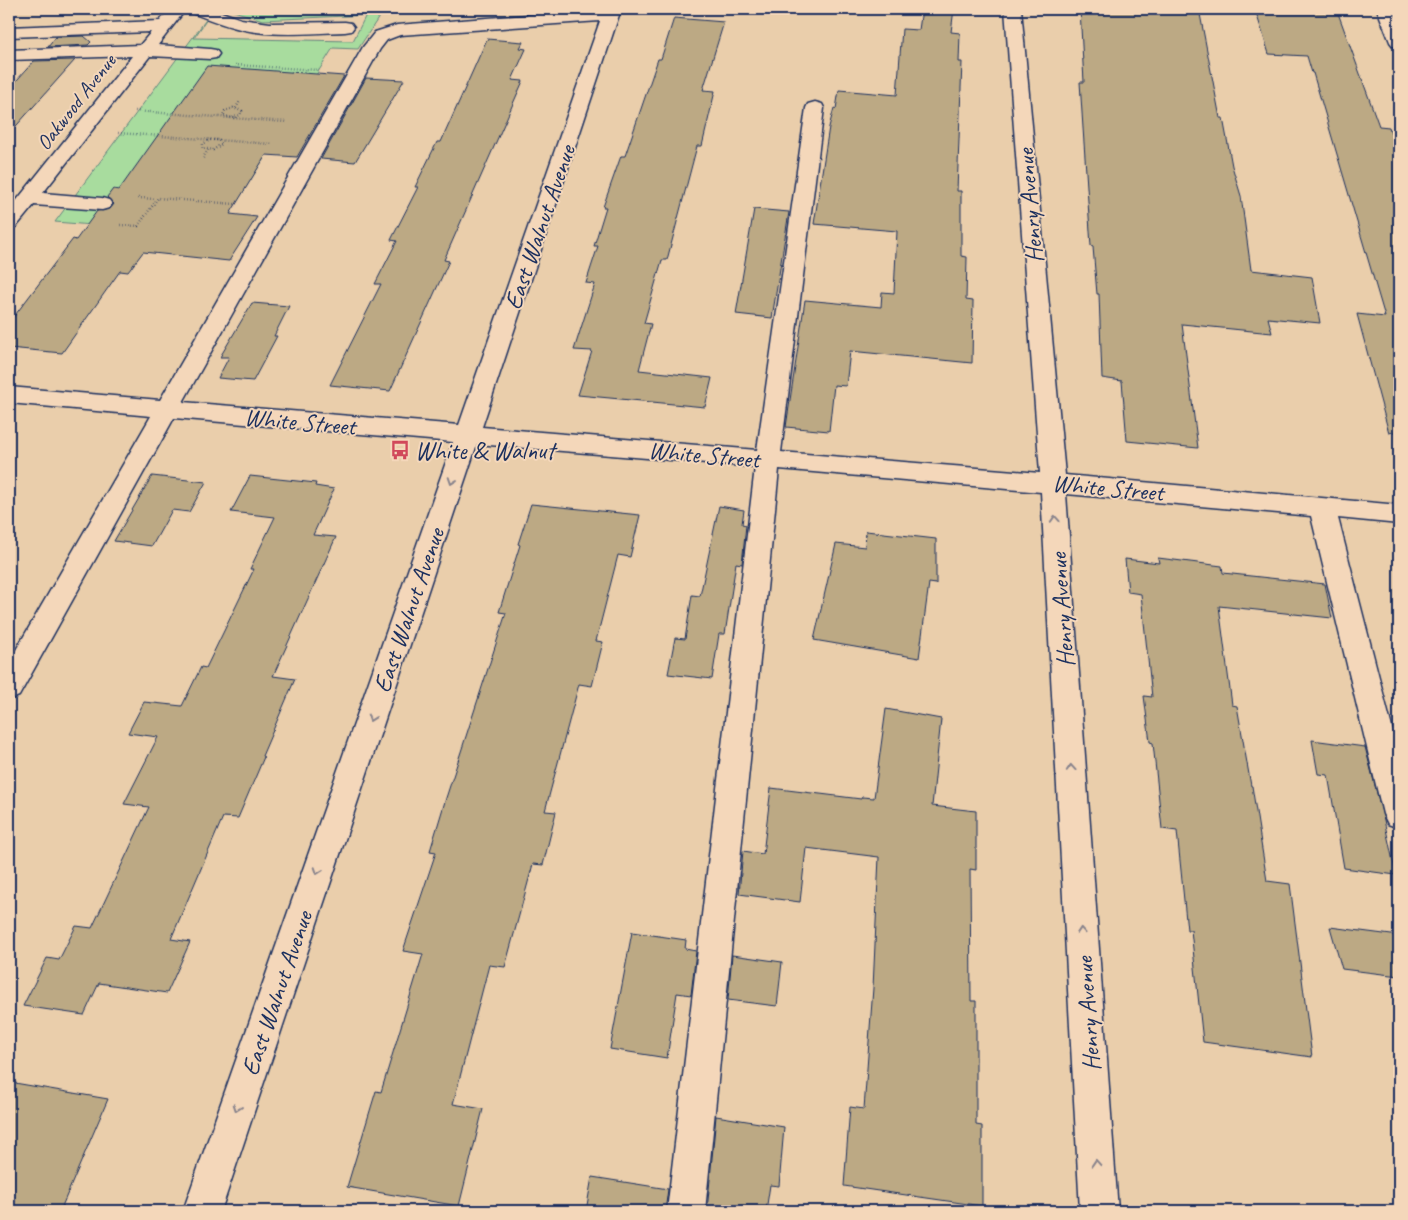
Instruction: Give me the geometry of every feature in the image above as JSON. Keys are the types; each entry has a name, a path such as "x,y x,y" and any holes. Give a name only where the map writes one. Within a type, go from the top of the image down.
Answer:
{"street":[{"name":"Oakwood Avenue","path":"9,224 178,9"},
{"path":"198,9 248,26 284,28 345,27"},
{"name":"Henry Avenue","path":"1012,9 1053,482 1099,1211"},
{"path":"1385,9 1399,42"},
{"path":"9,688 372,47 381,36 397,30 612,12"},
{"name":"East Walnut Avenue","path":"202,1211 612,12"},
{"path":"9,32 164,26"},
{"path":"9,55 146,50 210,54"},
{"path":"686,1211 768,460 815,108"},
{"path":"28,198 92,203"},
{"name":"White Street","path":"9,395 468,435 1053,482 1399,514"},
{"path":"1322,507 1399,814"}],"path":[{"path":"240,58 235,65 319,70"},
{"path":"226,118 223,116 225,111 236,108 240,101"},
{"path":"232,118 240,115 242,112 236,108"},
{"path":"134,111 287,122"},
{"path":"118,133 273,144"},
{"path":"214,140 207,141 202,146 204,149 215,150 222,146 222,142 218,140"},
{"path":"203,158 208,150"},
{"path":"175,199 179,194"},
{"path":"138,198 236,204"},
{"path":"92,203 84,222 138,226 157,199"}],"green space":[{"path":"214,9 194,38 353,41 366,15 263,20 227,9 458,9 381,14 358,49 333,48 216,235 55,222"}],"building":[{"path":"922,9 954,9 951,32 960,33 959,62 962,62 957,191 961,191 961,256 967,257 966,300 973,301 972,363 850,351 846,386 834,385 829,431 786,427 805,300 881,307 882,292 894,293 897,231 814,224 829,127 834,108 836,109 839,90 897,95 902,29 919,30"},
{"path":"1080,9 1199,9 1220,118 1223,118 1232,166 1241,196 1251,270 1312,277 1320,323 1268,318 1272,333 1182,324 1198,448 1127,441 1122,381 1102,378 1099,294 1097,294 1093,247 1091,246 1080,82 1084,82"},
{"path":"1255,9 1338,13 1379,126 1389,127 1399,156 1399,431 1389,433 1357,314 1385,317 1313,73 1307,56 1269,54"},
{"path":"674,18 724,22 703,90 715,91 702,146 697,146 667,260 662,260 644,323 651,324 639,370 712,378 705,407 578,395 592,351 574,350 595,284 586,283 598,246 594,246 606,207 603,207 621,156 625,156"},
{"path":"84,36 91,42 88,45 48,47 56,37"},
{"path":"487,39 523,42 520,48 526,49 512,80 523,81 444,260 449,261 390,391 330,385 381,284 375,284 397,241 391,240 418,187 415,187 437,142 441,142"},
{"path":"75,60 9,134 9,89 34,61"},
{"path":"207,66 344,76 297,157 266,155 230,214 257,217 229,261 143,252 128,272 120,271 62,353 9,348 9,323 73,239 76,240 97,211 110,209 114,204 107,197 113,189 119,190"},
{"path":"366,78 404,80 355,162 321,159"},
{"path":"754,209 789,212 772,318 736,314"},
{"path":"252,303 289,306 274,336 277,336 253,381 218,378 229,357 220,357"},
{"path":"152,476 206,482 189,512 172,510 152,546 114,541"},
{"path":"250,476 316,483 315,486 334,489 313,535 336,537 273,676 295,679 262,756 264,757 238,818 223,817 171,939 190,942 167,993 99,983 84,1015 23,1006 47,958 59,960 76,926 92,928 149,807 124,804 158,737 128,733 144,702 182,706 201,667 206,668 254,569 250,569 275,517 231,512"},
{"path":"531,504 640,515 630,557 618,555 596,641 603,642 592,686 579,684 545,811 556,812 543,865 533,864 505,967 489,965 453,1104 483,1109 459,1206 347,1187 376,1091 381,1092 423,954 403,951 436,852 430,851 446,798 506,613 499,612"},
{"path":"719,506 744,510 742,524 746,525 742,564 736,563 725,634 719,634 712,679 668,674 675,638 685,639 692,595 700,596"},
{"path":"866,531 936,539 936,584 929,583 919,658 814,640 836,544 865,547"},
{"path":"1158,558 1222,566 1223,573 1325,584 1332,618 1219,606 1232,705 1237,706 1267,881 1290,884 1312,1057 1203,1042 1191,930 1187,930 1177,831 1162,829 1153,743 1150,742 1144,696 1152,697 1141,594 1128,592 1125,559 1159,563"},
{"path":"886,709 941,719 932,806 976,811 976,870 970,869 971,1001 976,1001 976,1125 982,1126 982,1206 844,1186 850,1107 864,1109 873,988 879,857 806,848 800,902 739,894 743,851 763,854 771,788 861,799 862,797 874,798"},
{"path":"1312,740 1365,747 1396,875 1344,868 1328,775 1318,774"},
{"path":"1330,927 1399,936 1399,976 1342,969"},
{"path":"632,932 686,940 685,949 696,951 691,995 677,993 667,1058 610,1049"},
{"path":"732,955 782,962 777,1006 728,1000"},
{"path":"9,1082 108,1099 60,1211 9,1211"},
{"path":"716,1116 784,1127 779,1186 770,1185 766,1211 707,1211"},
{"path":"592,1177 668,1189 665,1211 586,1211"}],"place":[{"name":"White & Walnut","path":"400,450"}]}
